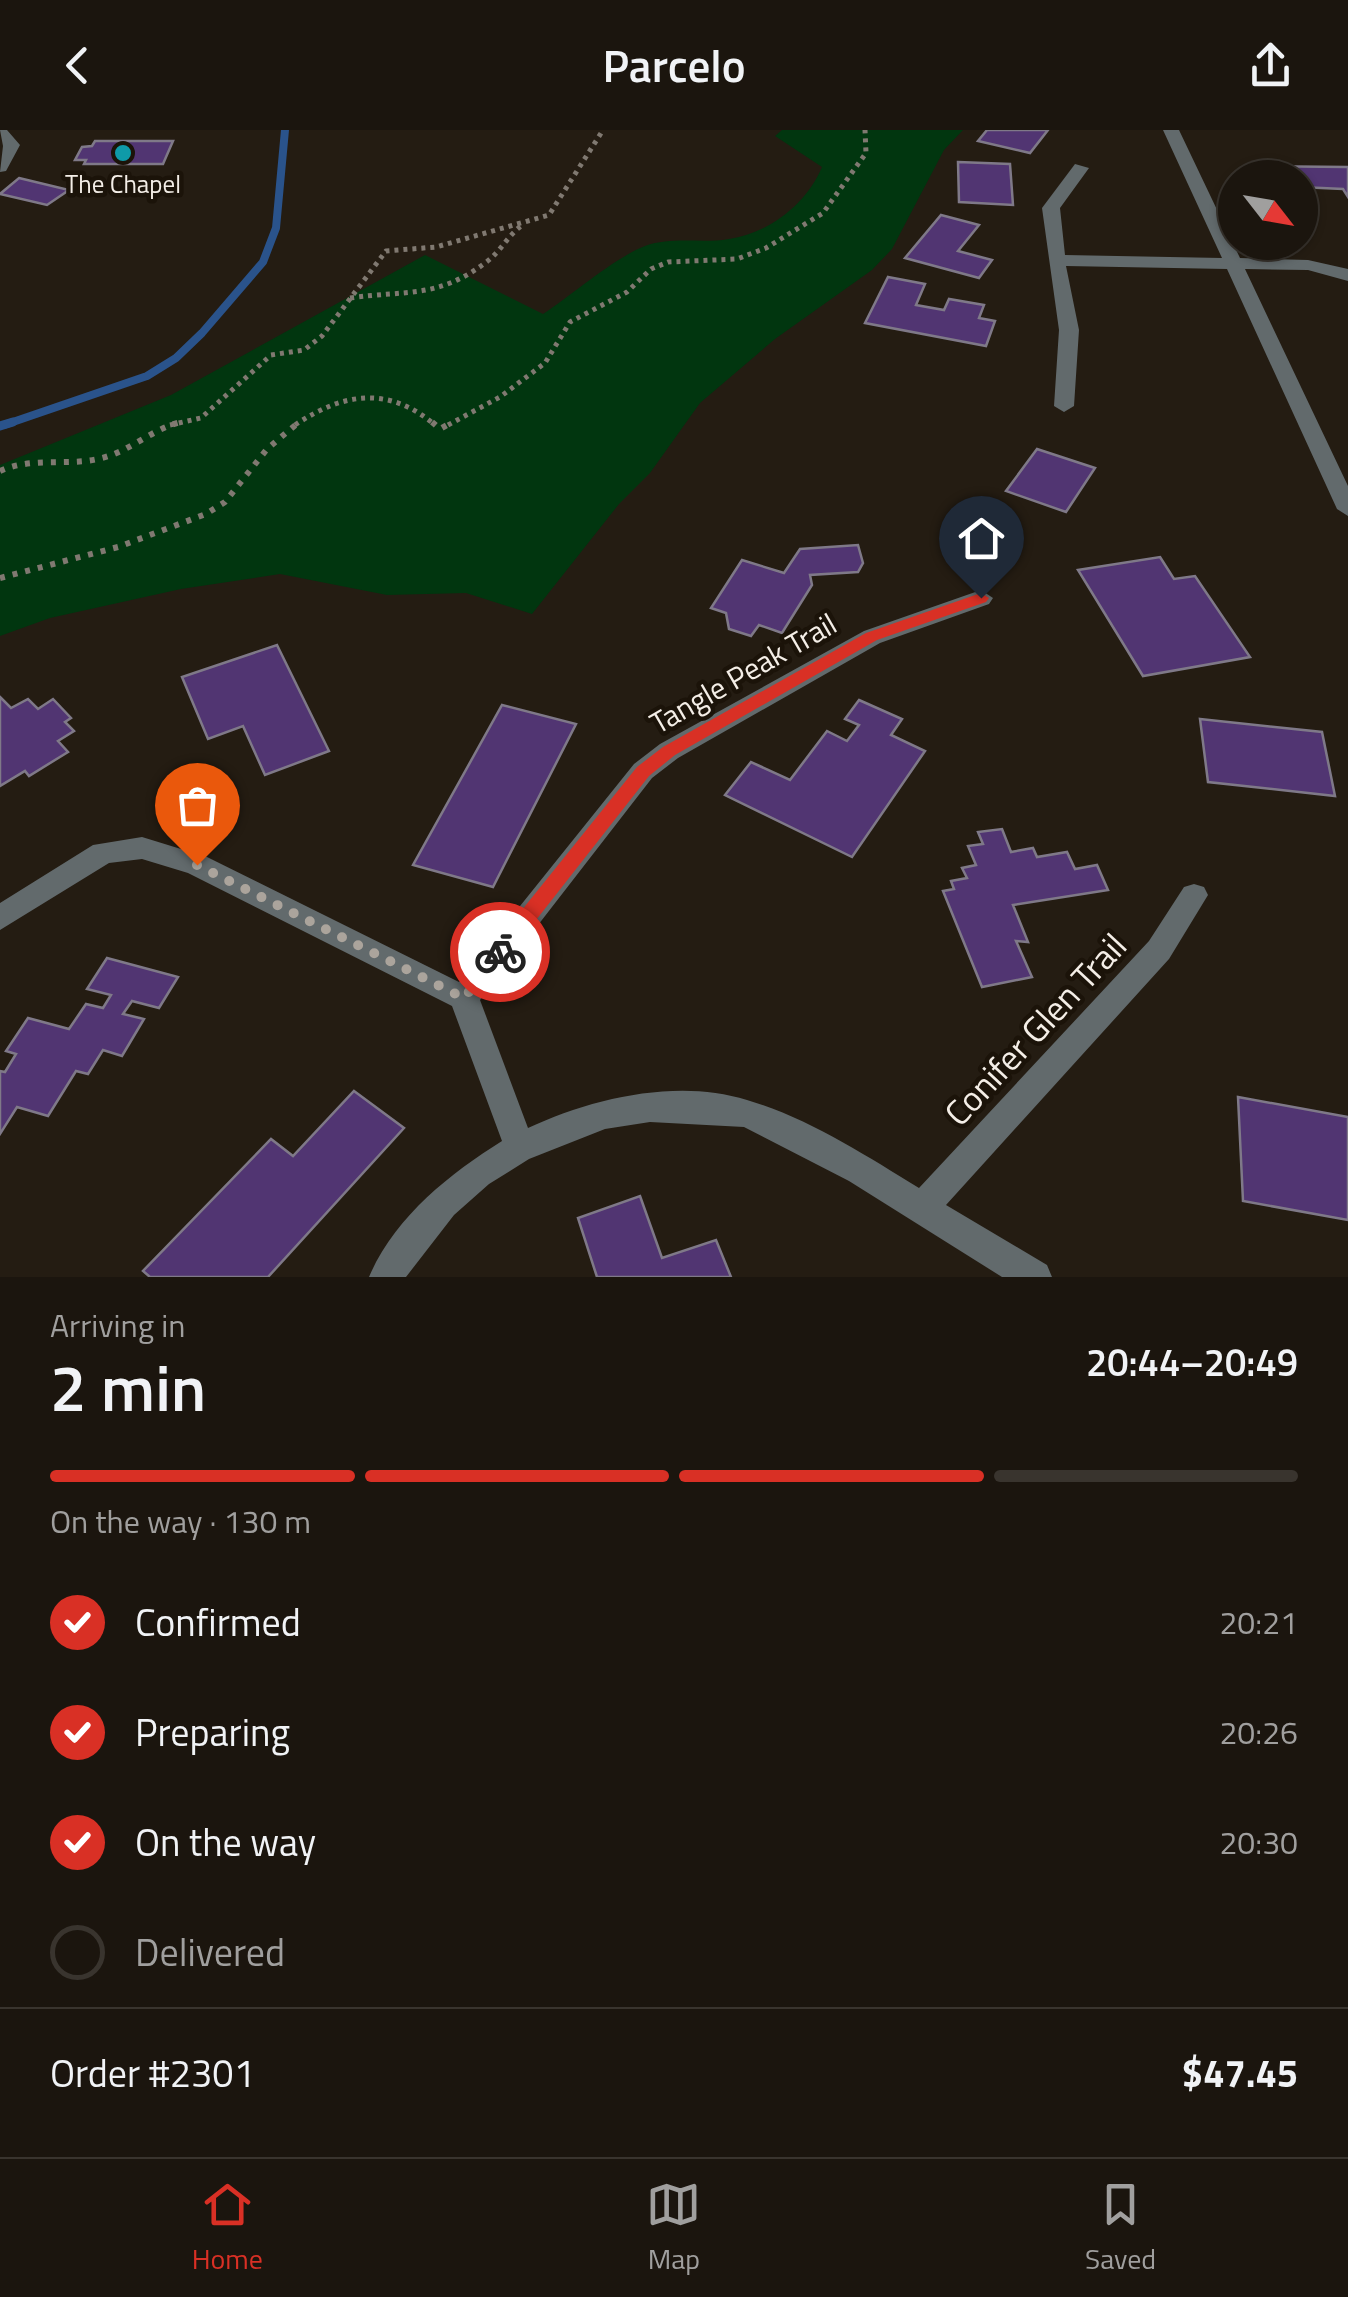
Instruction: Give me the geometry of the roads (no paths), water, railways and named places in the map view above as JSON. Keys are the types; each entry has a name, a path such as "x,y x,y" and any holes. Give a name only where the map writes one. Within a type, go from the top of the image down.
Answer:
{"street":[{"path":"1171,130 1348,509"},
{"path":"0,132 12,145 0,168"},
{"path":"1064,406 1070,330 1056,260 1051,208 1081,168"},
{"path":"1056,260 1308,265 1348,275"},
{"name":"Tangle Peak Trail","path":"464,998 588,837 656,761 872,636 981,598"},
{"path":"0,918 104,853 142,848 197,865 464,998 520,1145"},
{"name":"Conifer Glen Trail","path":"922,1208 1158,950 1194,895"},
{"path":"386,1277 405,1243 449,1198 520,1145 612,1114 670,1106 746,1113 848,1159 1035,1277"}],"waterway":[{"path":"11,423 147,376 176,358 202,333 263,262 276,228 285,130"},
{"path":"0,426 11,423"},
{"path":"4,425 11,423"}],"place":[{"name":"The Chapel","path":"123,153"}]}
